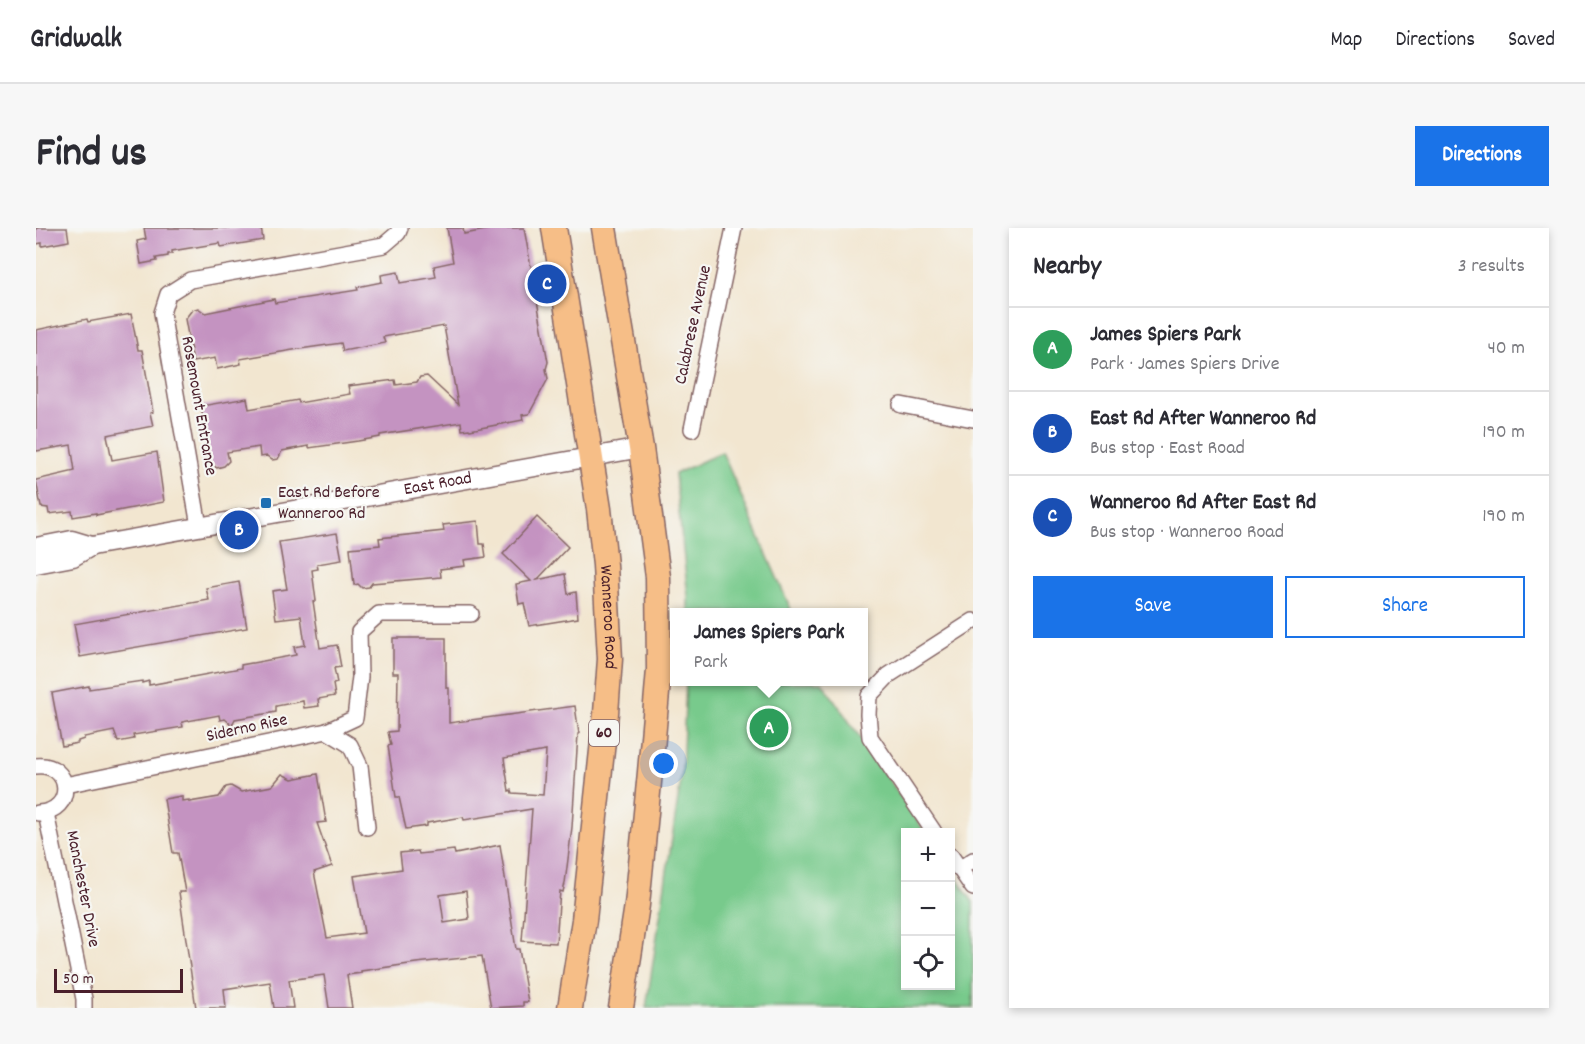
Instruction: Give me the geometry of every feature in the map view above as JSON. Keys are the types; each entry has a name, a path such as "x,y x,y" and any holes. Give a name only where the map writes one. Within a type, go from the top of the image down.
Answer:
{"highway":[{"name":"Wanneroo Road","path":"554,228 591,458 605,564 610,659 585,920 570,1008"},
{"path":"604,228 641,448 658,577 658,670 636,905 621,1008"}],"street":[{"name":"Rosemount Entrance","path":"199,525 162,313 168,294 190,280 384,245 398,233 400,228"},
{"name":"Calabrese Avenue","path":"692,429 734,228"},
{"path":"901,405 973,419"},
{"name":"East Road","path":"36,564 73,557 92,546 199,525 641,448"},
{"name":"East Road","path":"36,546 72,540 92,546"},
{"name":"Siderno Rise","path":"65,785 327,731 355,718 360,677 359,632 379,614 471,614"},
{"path":"931,828 870,737 869,696 889,675 973,621"},
{"path":"327,731 350,745 360,766 367,827"},
{"path":"36,766 51,767 62,777 65,785 63,799 53,810 41,813"},
{"name":"Manchester Drive","path":"41,813 84,999 84,1008"},
{"path":"973,860 955,863 973,888"}],"green space":[{"path":"722,452 790,608 688,608 675,474"},
{"path":"686,686 825,686 922,828 901,828 901,990 955,990 955,875 973,902 973,1008 646,1008 682,773"}],"building":[{"path":"36,228 67,228 69,241 42,246 42,243 36,244"},
{"path":"144,228 261,228 263,240 221,247 220,243 172,251 172,254 168,256 156,258 157,261 141,264 137,241 146,239"},
{"path":"447,228 463,228 464,234 496,228 524,228 548,362 546,369 548,379 529,414 522,415 523,420 470,430 462,430 461,422 380,435 380,437 358,441 309,448 309,446 282,451 278,459 272,460 267,456 260,457 259,447 227,452 229,461 224,466 217,468 210,464 201,406 247,398 249,409 298,400 299,403 350,394 348,386 395,380 396,385 417,382 420,377 427,376 458,405 444,326 383,337 385,343 343,351 341,343 240,359 241,364 217,369 215,358 193,362 185,319 192,310 198,308 205,313 274,299 275,303 358,290 357,287 382,282 381,275 398,272 400,283 436,277 434,266 453,262"},
{"path":"131,314 138,350 142,350 153,412 150,413 153,426 107,435 112,460 157,452 164,502 96,515 96,513 73,517 72,511 49,514 48,508 41,507 36,480 75,471 71,445 36,451 36,330 87,319 88,322"},
{"path":"537,517 568,547 537,580 565,574 568,594 576,592 578,618 529,626 524,603 519,604 516,584 531,581 503,554"},
{"path":"478,521 480,544 484,544 486,557 464,560 465,566 440,569 441,577 372,583 369,587 362,588 358,584 354,585 350,548 380,545 379,538 444,531 443,525"},
{"path":"337,533 342,560 317,564 318,569 312,570 316,601 313,601 320,648 337,645 341,667 334,668 337,683 333,684 335,696 318,699 319,706 304,708 303,701 276,706 276,712 235,719 232,725 225,719 220,720 219,715 182,722 183,727 133,735 134,739 118,742 114,731 84,737 78,743 62,746 52,693 89,686 89,689 142,681 142,683 149,681 149,685 296,655 294,647 305,645 301,616 276,619 272,591 287,589 279,542"},
{"path":"239,582 247,628 80,657 74,624 209,600 206,588"},
{"path":"393,638 446,638 449,723 575,706 579,734 572,827 565,883 563,892 560,891 556,943 522,941 532,809 464,820 463,817 406,829 399,797 396,797 388,746 391,745 388,732 397,731 398,673 393,673","holes":["546,751 543,795 509,791 504,758"]},
{"path":"282,774 292,779 318,774 326,822 317,823 332,866 314,872 327,938 364,933 354,876 402,869 400,853 418,851 419,854 454,850 455,854 500,845 516,949 519,949 528,1002 523,1002 523,1006 491,1008 482,956 416,963 347,975 352,1008 329,1008 324,975 289,980 293,1008 274,1008 270,982 224,989 226,1008 196,1008 179,892 185,892 178,853 173,853 164,799 182,796 182,801 189,800 189,802 219,797 226,787 231,786 241,792 272,786","holes":["466,891 469,919 444,923 440,895"]}],"place":[{"name":"Wanneroo Rd After East Rd","path":"547,284"},
{"name":"East Rd Before Wanneroo Rd","path":"266,503"},
{"name":"East Rd After Wanneroo Rd","path":"239,530"},
{"name":"James Spiers Park","path":"769,728"}]}
